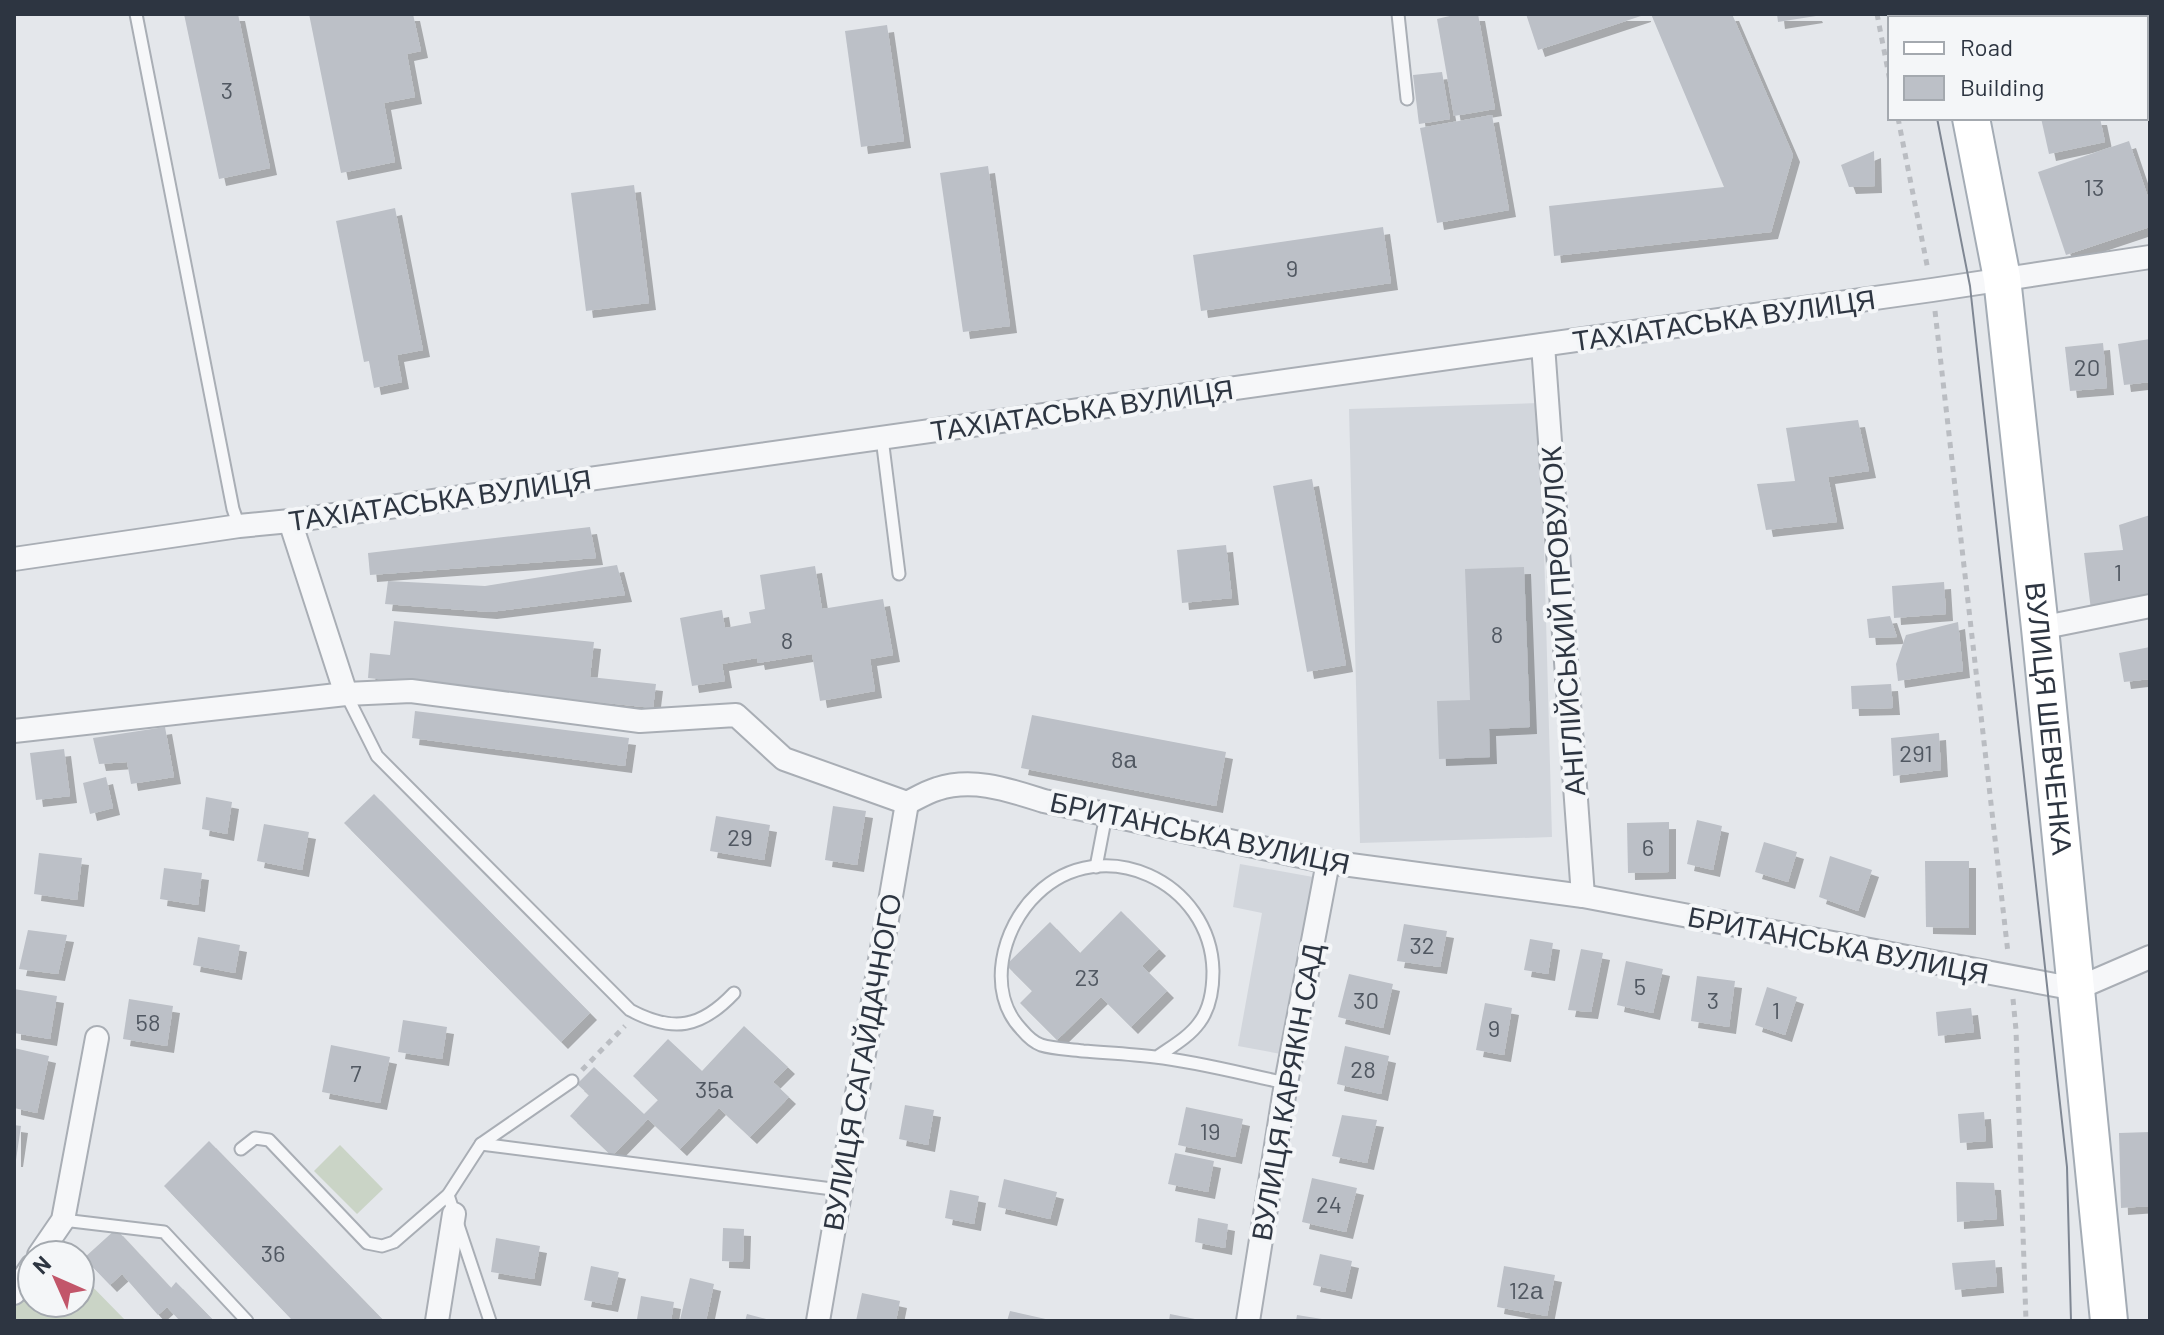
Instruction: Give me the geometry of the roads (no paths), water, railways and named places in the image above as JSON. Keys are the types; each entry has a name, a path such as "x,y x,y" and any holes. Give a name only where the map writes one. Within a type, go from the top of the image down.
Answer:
{"main road":[{"name":"ВУЛИЦЯ ШЕВЧЕНКА","path":"1971,120 2002,278 2109,1321"}],"street":[{"name":"ТАХІАТАСЬКА ВУЛИЦЯ","path":"14,559 2150,257"},
{"name":"АНГЛІЙСЬКИЙ ПРОВУЛОК","path":"1543,345 1583,896"},
{"path":"290,521 346,694"},
{"path":"2040,628 2150,606"},
{"path":"14,731 346,694 411,691 640,721 736,715 784,759 907,803"},
{"name":"БРИТАНСЬКА ВУЛИЦЯ","path":"907,803 937,789 969,783 1001,788 1044,801 1328,862 1583,896 2076,989"},
{"name":"ВУЛИЦЯ САГАЙДАЧНОГО","path":"818,1321 907,803"},
{"name":"ВУЛИЦЯ КАРЯКІН САД","path":"1248,1321 1286,1083 1328,862"},
{"path":"2076,989 2150,957"},
{"path":"50,1239 63,1220 97,1038"},
{"path":"437,1321 451,1205"}],"lane":[{"path":"136,14 233,509 239,526"},
{"path":"1398,14 1407,99"},
{"path":"882,438 899,574"},
{"path":"346,694 377,756 630,1010 651,1021 674,1025 697,1021 718,1010 734,993"},
{"path":"1096,867 1106,815"},
{"path":"1157,1057 1192,1031 1201,1021 1209,1002 1213,981 1212,961 1200,921 1174,889 1137,870 1096,867 1076,871 1048,885 1025,906 1014,923 1002,963 1006,1004 1015,1023 1029,1038 1039,1045 1157,1057 1286,1083"},
{"path":"241,1149 255,1138 269,1140 367,1243 382,1246 394,1242 451,1205 481,1144 572,1081"},
{"path":"481,1144 840,1190"},
{"path":"451,1205 490,1321"},
{"path":"63,1220 164,1232 247,1321"}],"tram line":[{"path":"1937,120 1970,286 2067,1167 2071,1321"}]}
